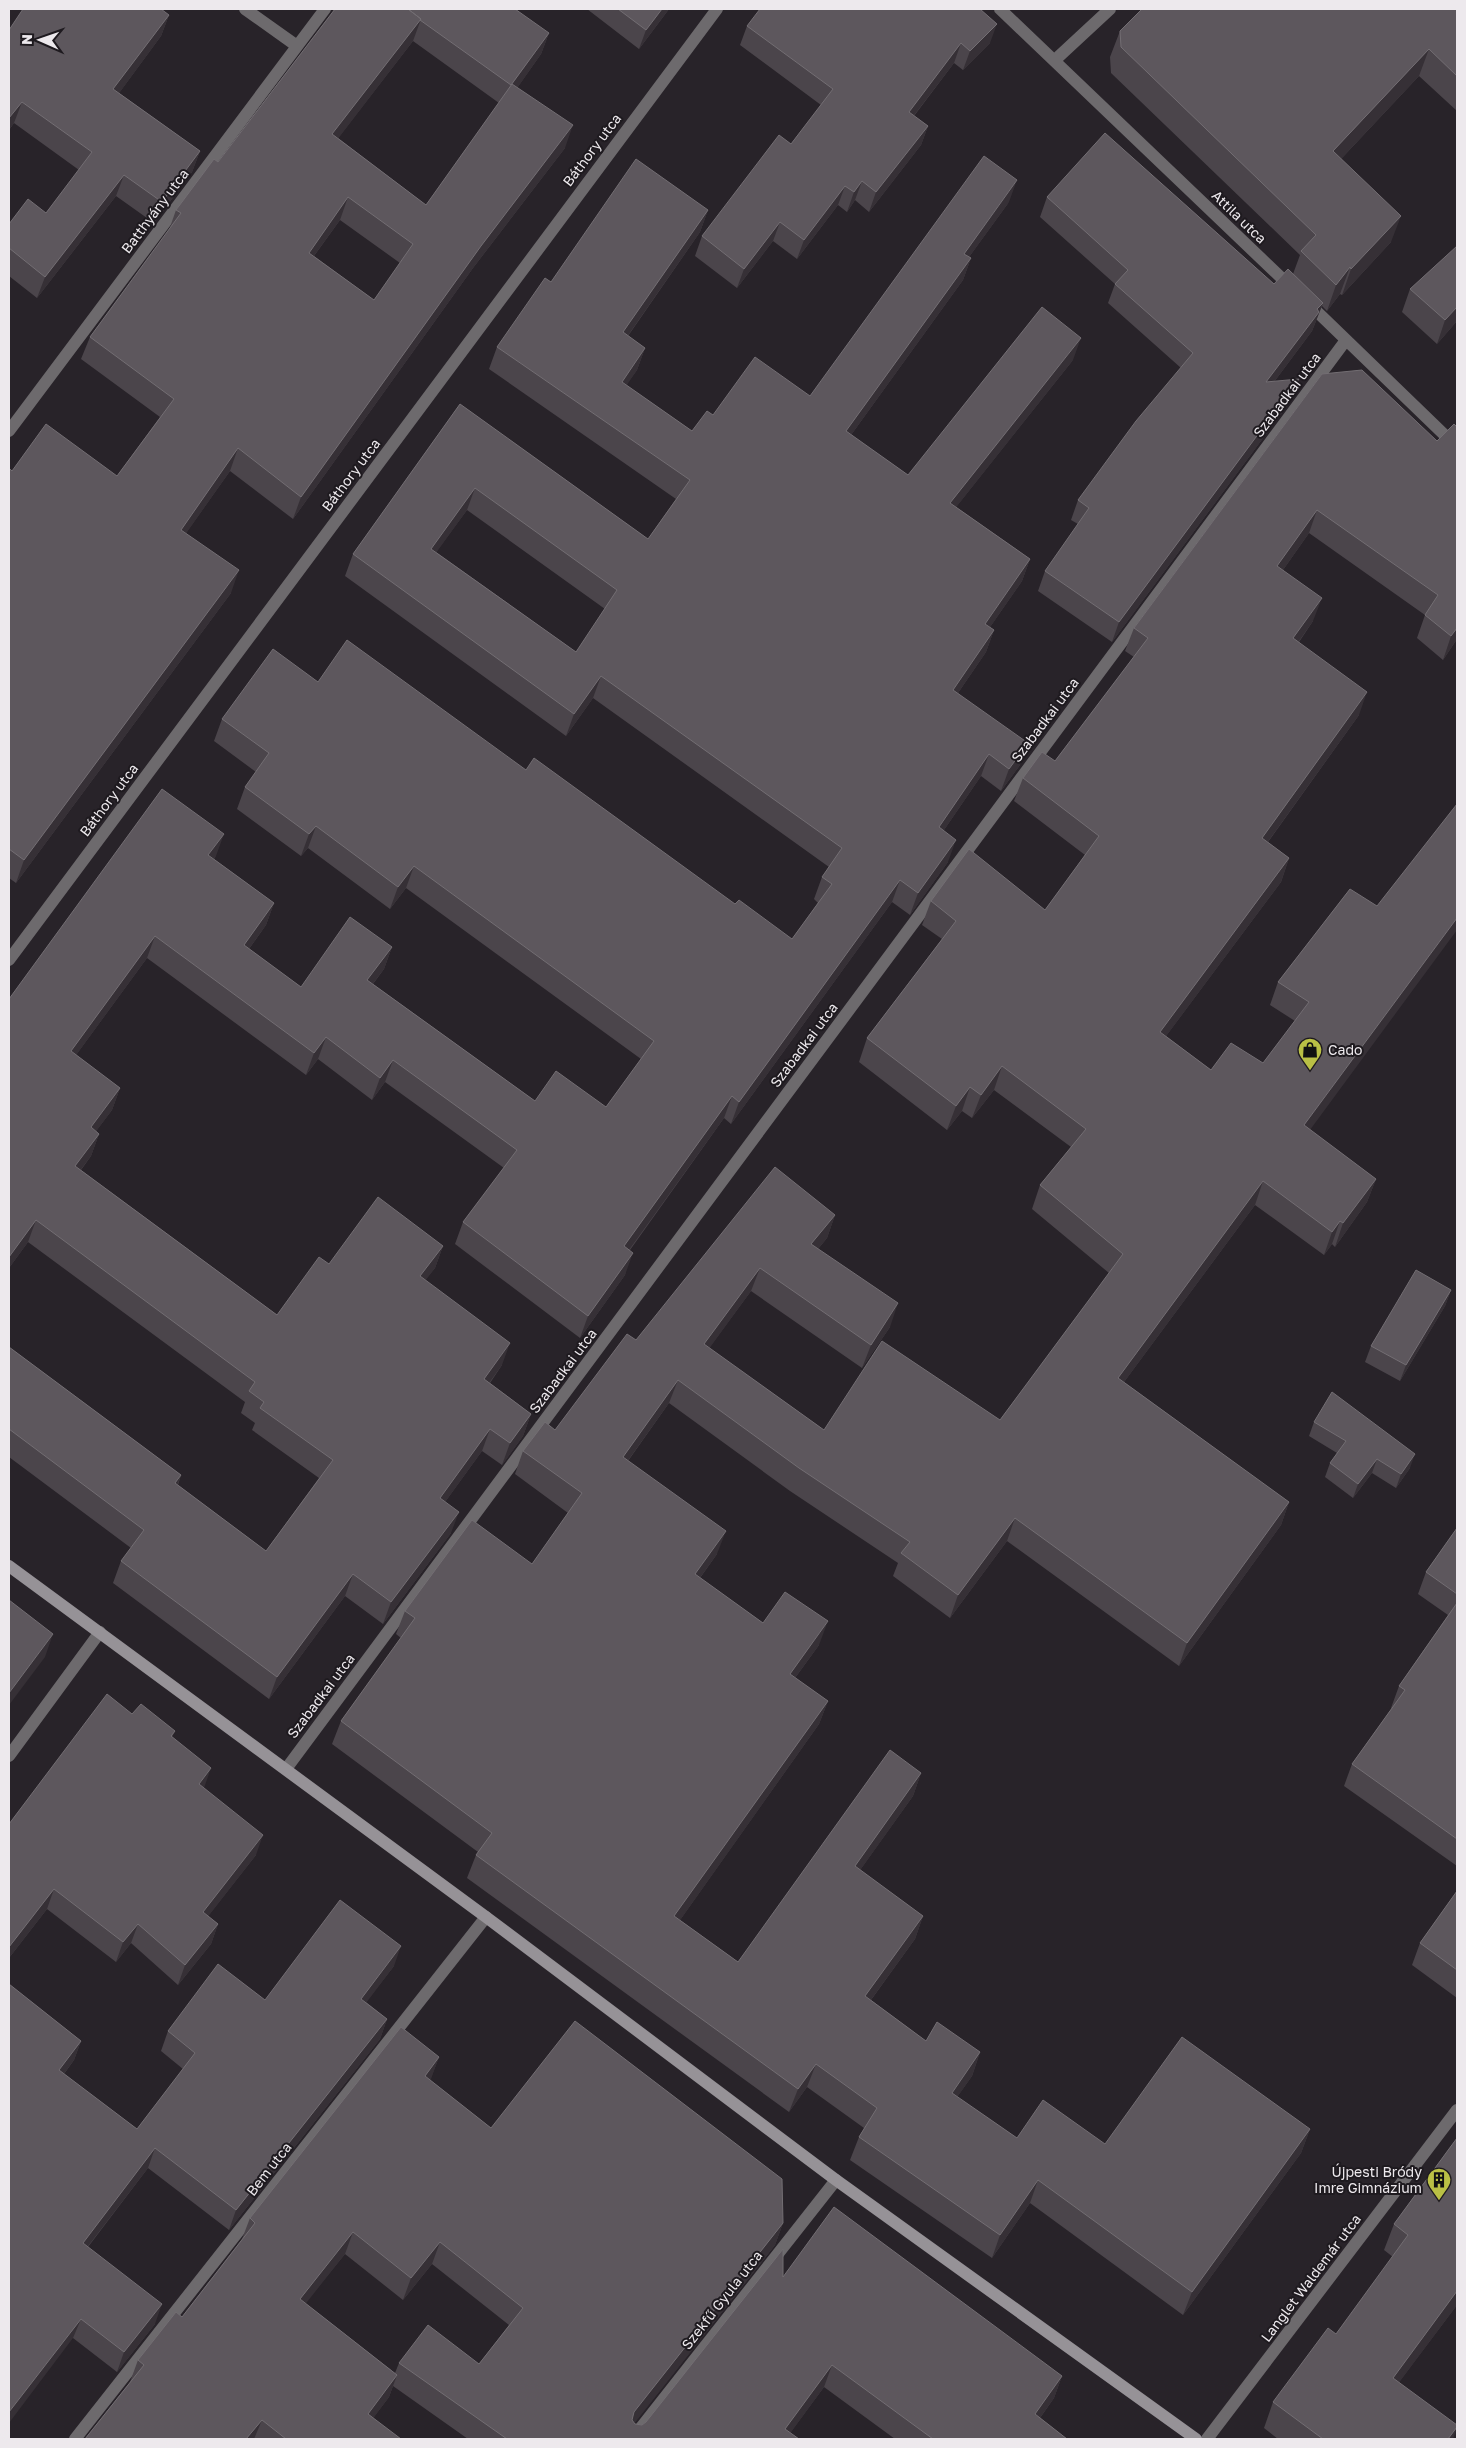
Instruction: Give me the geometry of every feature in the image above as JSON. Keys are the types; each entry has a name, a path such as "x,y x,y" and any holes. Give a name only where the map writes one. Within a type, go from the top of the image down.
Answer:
{"street":[{"path":"245,9 297,46"},
{"name":"Batthyány utca","path":"9,431 325,9"},
{"name":"Báthory utca","path":"9,960 717,9"},
{"name":"Attila utca","path":"1000,9 1457,447"},
{"path":"1055,60 1110,9"},
{"name":"Szabadkai utca","path":"286,1769 1346,340"},
{"path":"9,1566 486,1917 836,2180 1196,2439"},
{"path":"9,1756 100,1632"},
{"name":"Bem utca","path":"75,2439 486,1917"},
{"name":"Langlet Waldemár utca","path":"1207,2439 1457,2110"},
{"name":"Szekfű Gyula utca","path":"632,2439 836,2180"}],"building":[{"path":"23,9 161,9 169,15 113,89 200,151 162,202 124,175 45,277 9,248 9,224 28,199 46,213 92,152 22,102 9,118 9,30"},
{"path":"335,9 408,9 421,19 332,134 426,205 512,84 573,125 481,246 301,497 238,448 181,530 239,570 24,860 9,849 9,468 12,471 46,424 117,476 174,399 90,337 181,213 176,210 214,159 218,162","holes":["348,197 413,244 374,300 309,253"]},
{"path":"408,9 515,9 549,33 511,85 420,20"},
{"path":"618,9 662,9 646,30"},
{"path":"760,9 980,9 997,24 970,51 961,43 909,112 928,126 876,192 862,181 854,192 845,186 804,240 780,222 744,269 702,236 779,135 791,144 833,89 747,26"},
{"path":"1142,9 1457,9 1457,76 1429,49 1333,151 1401,216 1351,269 1350,267 1336,285 1301,251 1316,235 1121,47 1120,31"},
{"path":"1105,133 1274,284 1288,269 1323,303 1317,309 1319,312 1266,382 1299,379 1119,622 1045,571 1089,508 1078,500 1136,421 1193,353 1115,284 1128,270 1047,197"},
{"path":"984,156 1017,180 964,254 971,258 846,431 908,475 1042,307 1081,338 950,503 1030,559 985,624 994,630 953,690 1028,743 1009,769 989,754 939,827 956,840 918,893 900,880 739,1102 732,1096 624,1246 633,1253 588,1316 463,1222 517,1150 393,1060 380,1078 326,1037 314,1053 155,936 71,1051 120,1088 91,1127 99,1134 75,1166 277,1315 319,1257 329,1264 378,1197 443,1246 420,1276 510,1343 484,1379 531,1414 510,1443 490,1429 440,1498 459,1512 391,1602 353,1574 277,1677 121,1561 144,1530 9,1429 9,1347 181,1475 175,1483 266,1551 333,1460 260,1408 264,1402 249,1391 255,1382 36,1220 9,1257 9,999 162,789 224,834 208,855 274,903 244,945 301,987 350,917 392,947 367,980 535,1101 556,1071 606,1107 654,1041 414,866 398,887 316,826 309,834 245,787 269,753 222,719 273,649 318,682 347,640 526,770 534,758 735,904 739,900 792,939 832,884 822,877 842,848 601,676 574,714 353,554 460,404 648,539 690,480 497,347 545,278 551,282 636,159 708,210 623,332 645,348 622,382 692,431 707,411 713,415 755,357 810,396","holes":["475,488 617,590 576,652 431,549"]},
{"path":"1457,246 1457,307 1445,320 1410,289"},
{"path":"1362,370 1437,441 1454,424 1457,427 1457,628 1451,636 1425,615 1438,595 1317,510 1277,566 1322,598 1293,638 1367,692 1262,838 1289,858 1160,1032 1211,1070 1231,1043 1263,1063 1309,1002 1278,982 1350,889 1377,906 1457,804 1457,918 1304,1125 1376,1179 1343,1223 1340,1221 1332,1232 1263,1181 1118,1378 1289,1502 1187,1643 1015,1518 958,1595 901,1553 910,1542 799,1468 678,1380 623,1457 726,1531 695,1574 763,1623 785,1592 828,1621 790,1674 828,1701 674,1916 738,1962 890,1750 921,1773 855,1866 923,1916 865,1996 926,2041 937,2022 980,2052 952,2093 1017,2138 1043,2100 1105,2144 1182,2037 1310,2129 1192,2292 1038,2180 1000,2235 859,2137 877,2108 816,2064 798,2089 476,1855 492,1833 341,1721 415,1618 405,1611 472,1520 532,1564 582,1493 523,1451 545,1422 555,1430 627,1334 636,1340 775,1167 835,1215 811,1244 898,1303 871,1345 760,1268 704,1344 824,1430 882,1341 1000,1420 1123,1254 1040,1185 1086,1129 1002,1066 981,1095 970,1087 956,1106 867,1038 956,921 931,901 969,849 1045,910 1099,836 1023,778 1042,752 1055,761 1148,638 1134,628 1322,374"},
{"path":"1416,1270 1451,1290 1406,1365 1371,1346"},
{"path":"1332,1392 1415,1454 1401,1474 1377,1459 1358,1484 1330,1463 1346,1441 1314,1422"},
{"path":"1457,1528 1457,1594 1426,1572"},
{"path":"9,1600 53,1634 9,1693"},
{"path":"1457,1603 1457,1839 1352,1764 1405,1690 1399,1686"},
{"path":"107,1694 132,1714 141,1704 175,1731 171,1736 211,1768 199,1784 263,1835 203,1912 218,1924 185,1965 138,1924 123,1942 54,1889 9,1947 9,1824"},
{"path":"1457,1891 1457,1970 1420,1943"},
{"path":"340,1900 401,1946 361,1999 387,2019 236,2210 155,2148 83,2243 162,2304 124,2352 81,2319 9,2412 9,1984 81,2041 59,2070 137,2129 195,2053 168,2031 218,1964 265,2000"},
{"path":"575,2021 782,2179 783,2223 634,2412 632,2420 635,2424 642,2425 646,2422 783,2249 783,2277 834,2207 1062,2376 1035,2414 1067,2439 933,2439 832,2365 785,2429 799,2439 507,2439 399,2363 428,2325 479,2364 523,2308 440,2242 411,2278 353,2232 300,2299 397,2375 368,2414 401,2439 286,2439 262,2420 246,2439 85,2439 144,2365 138,2360 176,2312 182,2317 255,2223 250,2218 401,2027 439,2057 425,2076 491,2128"},
{"path":"1457,2138 1457,2291 1393,2378 1457,2425 1457,2427 1448,2439 1323,2439 1273,2402 1328,2328 1336,2334 1408,2235 1394,2224"}],"place":[{"name":"Cado","path":"1310,1071"},
{"name":"Újpesti Bródy Imre Gimnázium","path":"1439,2201"}]}
